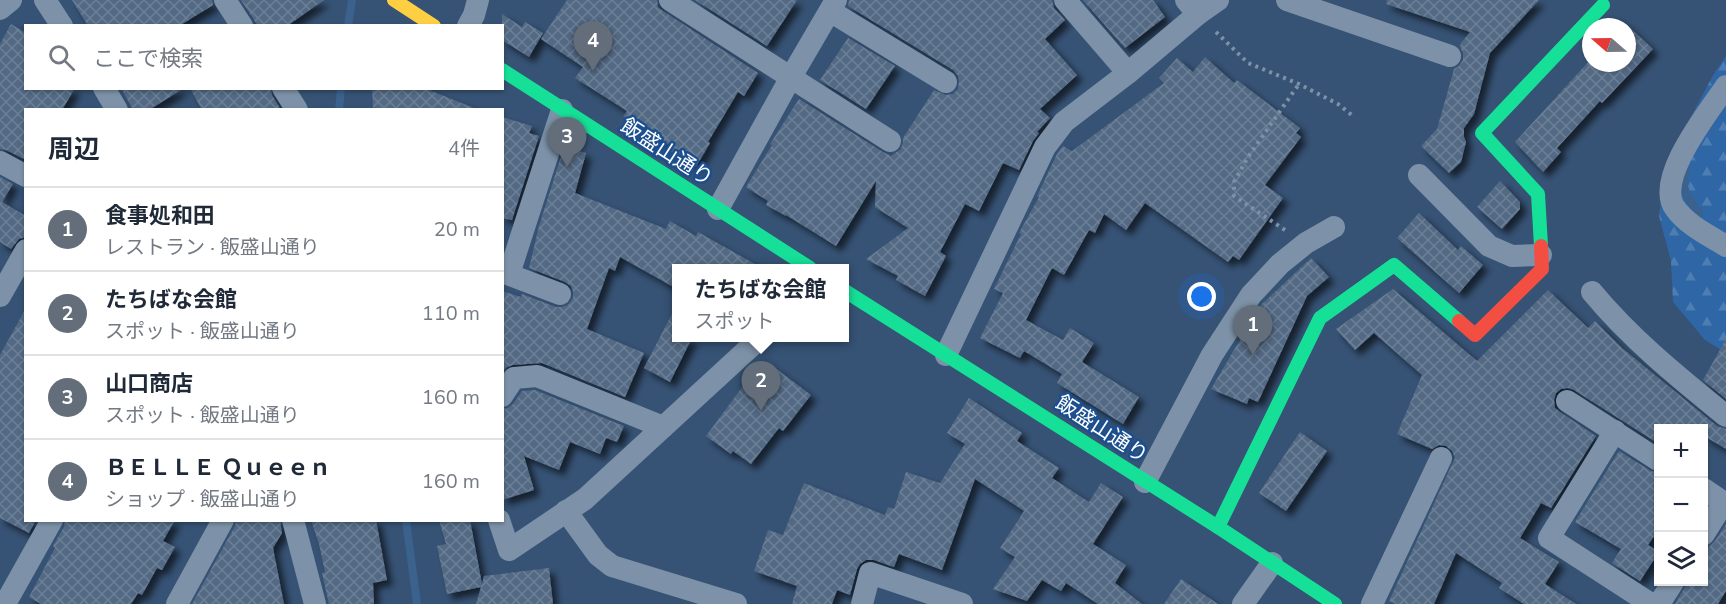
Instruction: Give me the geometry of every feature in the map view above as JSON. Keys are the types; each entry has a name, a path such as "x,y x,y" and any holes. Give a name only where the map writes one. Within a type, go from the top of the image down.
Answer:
{"street":[{"path":"0,9 11,0"},
{"path":"45,0 61,24"},
{"path":"225,0 241,24"},
{"path":"394,0 431,24"},
{"path":"469,24 478,0"},
{"path":"670,0 890,141"},
{"path":"1065,0 1128,73"},
{"path":"946,355 1045,147 1064,122 1128,73 1192,7 1218,0"},
{"path":"1287,0 1450,56"},
{"path":"718,210 833,5 946,82"},
{"path":"1218,527 1320,318 1394,265 1475,335 1542,269 1538,194 1482,133 1603,5"},
{"name":"飯盛山通り","path":"504,71 804,264"},
{"path":"1726,86 1680,155 1670,183 1670,196 1673,206 1689,222 1726,246"},
{"path":"284,90 296,108"},
{"path":"560,294 506,273 562,110"},
{"path":"0,162 24,175"},
{"path":"1419,175 1489,246 1512,256 1541,255"},
{"path":"1145,482 1212,355 1251,296 1280,264 1306,243 1334,227"},
{"path":"0,296 24,254"},
{"path":"1592,292 1615,319 1663,365 1726,416"},
{"name":"飯盛山通り","path":"849,294 1218,527 1335,604"},
{"path":"500,522 509,550 585,499 756,342"},
{"path":"504,393 514,378 537,376 663,427"},
{"path":"1567,401 1654,457"},
{"path":"1615,431 1549,538 1651,604"},
{"path":"1372,604 1441,458"},
{"path":"1705,532 1725,503 1708,492"},
{"path":"566,511 598,555 612,566 736,604"},
{"path":"5,604 51,522"},
{"path":"177,604 223,522"},
{"path":"294,522 315,604"},
{"path":"1244,604 1272,563"},
{"path":"862,604 870,573 962,604"},
{"path":"1659,604 1670,586"}],"path":[{"path":"1192,7 1248,63 1299,84 1338,104 1353,116"},
{"path":"1299,84 1248,157 1234,182 1233,196 1306,243"}],"green space":[{"path":"1726,56 1726,353 1705,340 1673,302 1671,261 1659,216 1665,166 1712,77"}],"building":[{"path":"72,0 212,0 213,5 182,24 87,24"},
{"path":"241,0 324,0 290,24 257,24"},
{"path":"567,0 657,0 658,7 663,11 758,73 744,96 738,92 696,167 668,150 670,146 623,117 627,111 575,78 583,67 541,39"},
{"path":"695,0 797,0 767,46"},
{"path":"849,0 1052,0 1054,8 1065,20 1045,39 1077,75 1040,109 1050,118 1037,132 1039,133 1019,170 1003,163 979,211 965,204 940,252 946,256 925,296 896,280 898,276 866,259 908,228 875,207 876,181 836,246 766,205 768,201 746,187 799,99 891,156 901,149 903,138 934,90 946,95 953,94 958,89 958,76 953,70 848,6"},
{"path":"1083,0 1153,0 1165,17 1125,48"},
{"path":"1387,0 1539,0 1490,53 1474,114 1464,128 1466,142 1461,162 1449,173 1421,146 1437,129 1454,69 1463,60 1461,43 1470,32 1386,4"},
{"path":"502,14 522,27 525,22 543,33 529,57 504,41 504,24 502,24"},
{"path":"11,24 24,32 24,90 74,90 63,108 24,108 24,159 0,149 0,44"},
{"path":"1636,33 1653,49 1636,67"},
{"path":"848,38 895,66 866,109 820,80"},
{"path":"1205,57 1234,83 1237,80 1300,128 1296,133 1301,137 1265,185 1283,198 1239,260 1233,256 1228,262 1145,203 1126,230 1104,214 1095,233 1089,230 1064,275 1052,268 1026,320 1063,340 1070,328 1094,343 1082,362 1139,397 1123,424 1057,383 1062,374 1024,351 1020,358 980,338 1003,293 994,289 1021,234 1019,233 1039,197 1037,196 1057,154 1063,146 1072,151 1164,83 1159,78 1177,58 1193,72"},
{"path":"1582,69 1582,72 1631,72 1602,103 1600,101 1557,148 1561,152 1543,172 1515,142"},
{"path":"122,90 181,90 152,108 132,108"},
{"path":"191,90 271,90 280,108 201,108"},
{"path":"372,90 429,90 474,108 373,108"},
{"path":"504,118 532,126 529,133 539,136 512,220 504,218"},
{"path":"564,147 586,153 575,193 666,229 670,221 696,236 698,232 755,264 672,264 672,286 620,257 615,271 609,268 587,329 644,353 625,397 542,363 513,365 504,369 504,292 521,297 522,294 556,307 568,305 573,298 571,286 529,268 539,226"},
{"path":"0,177 13,184 2,202 24,215 24,238 19,239 11,249 0,242"},
{"path":"1500,181 1520,202 1520,209 1502,229 1477,207"},
{"path":"1419,213 1458,250 1461,246 1483,265 1459,293 1397,238"},
{"path":"1311,258 1329,277 1307,296 1258,402 1249,398 1247,404 1211,389 1260,306"},
{"path":"1393,289 1477,361 1548,290 1588,328 1595,321 1622,348 1717,426 1726,429 1726,449 1708,438 1708,424 1654,424 1654,441 1574,390 1561,389 1556,393 1555,408 1596,436 1551,508 1541,503 1520,538 1559,562 1545,584 1576,604 1524,604 1499,588 1502,583 1456,553 1434,604 1396,604 1389,601 1455,458 1446,446 1439,445 1432,449 1397,434 1422,375 1374,333 1355,350 1336,329"},
{"path":"24,312 24,522 35,522 29,533 0,518 0,355"},
{"path":"672,314 672,342 690,342 670,382 644,368"},
{"path":"1726,339 1726,399 1703,380"},
{"path":"760,363 771,372 774,367 811,395 783,431 779,428 751,464 733,451 731,454 706,436"},
{"path":"535,390 624,426 617,442 606,438 600,454 570,442 559,470 524,456 534,490 504,499 504,409 513,404 522,391"},
{"path":"969,398 1022,433 1017,441 1059,468 1052,478 1089,502 1101,483 1123,497 1093,544 1126,565 1115,583 1142,604 1098,604 1066,583 1061,591 1042,580 1027,601 993,589 1015,557 1000,548 1024,511 975,479 942,570 899,554 894,567 874,560 866,560 857,569 850,595 837,590 832,604 792,604 797,586 754,571 768,530 783,535 804,483 885,515 888,507 894,509 906,472 940,483 965,444 947,433"},
{"path":"1300,432 1327,451 1286,511 1259,493"},
{"path":"1619,451 1654,472 1654,536 1648,545 1654,549 1654,560 1640,581 1612,563 1621,549 1575,522"},
{"path":"65,522 174,522 163,541 175,547 162,570 157,568 142,595 138,593 131,604 41,604 29,597"},
{"path":"236,522 280,522 282,533 273,548 284,604 192,604"},
{"path":"312,522 376,522 387,580 373,583 374,604 329,604 322,573 325,572"},
{"path":"440,522 470,522 482,584 484,576 549,568 553,604 476,604 481,587 447,594 437,546 446,544"},
{"path":"1726,524 1726,591 1718,604 1675,604 1685,586 1708,586 1708,549"},
{"path":"1181,579 1218,604 1164,604"}],"waterway":[{"path":"348,24 352,0"},
{"path":"339,108 341,90"},
{"path":"1686,172 1685,189 1699,213"},
{"path":"406,522 417,604"}],"traffic: fast":[{"path":"1541,246 1538,194 1482,133 1603,5"},
{"path":"504,71 804,264"},
{"path":"1218,527 1320,318 1394,265 1459,321"},
{"path":"849,294 1218,527 1335,604"}],"traffic: slow":[{"path":"394,0 431,24"}],"traffic: jam":[{"path":"1459,321 1475,335 1542,269 1541,246"}],"place":[{"name":"ＢＥＬＬＥ Ｑｕｅｅｎ","path":"593,71"},
{"name":"山口商店","path":"567,167"},
{"name":"食事処和田","path":"1253,355"},
{"name":"たちばな会館","path":"761,411"}]}
